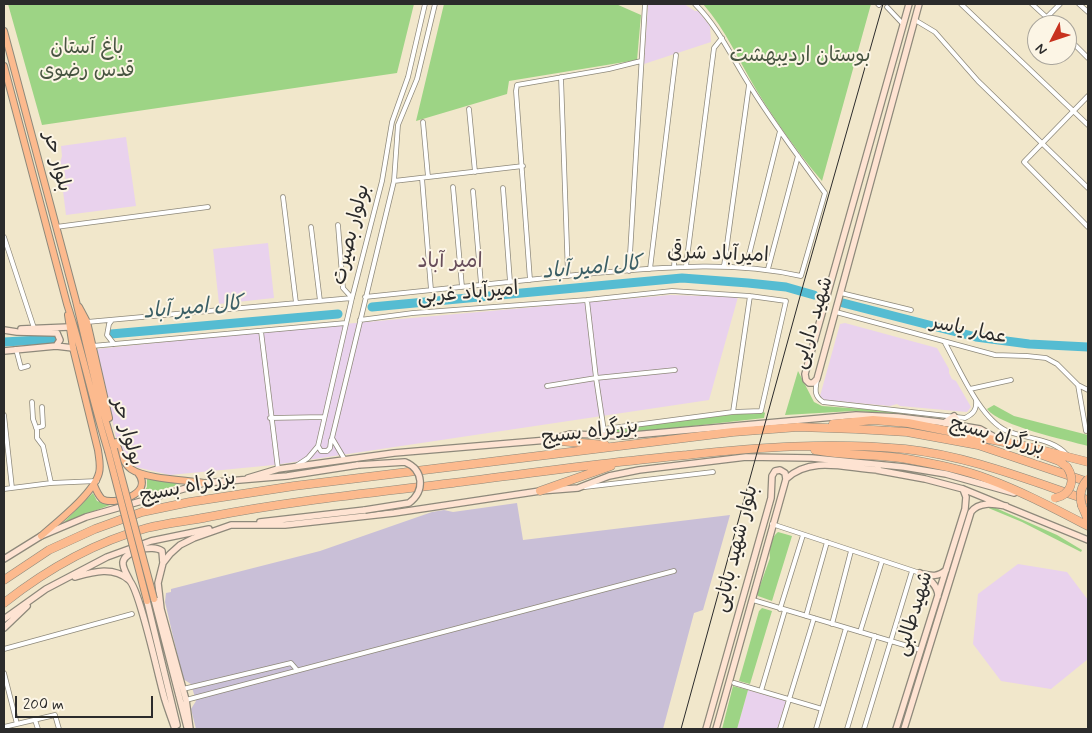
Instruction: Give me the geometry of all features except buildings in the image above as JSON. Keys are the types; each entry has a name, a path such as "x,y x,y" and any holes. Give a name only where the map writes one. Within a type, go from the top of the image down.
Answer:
{"highway":[{"path":"798,427 873,420 908,423 1029,447 1088,462"},
{"name":"بزرگراه بسیج","path":"4,580 49,550 95,529 142,512 190,502 294,486 733,432 798,427 907,432 978,445 1088,481"},
{"path":"548,440 622,446"},
{"name":"بزرگراه بسیج","path":"4,603 58,566 102,545 147,528 246,509 625,461 736,450 856,446 949,455 974,461 1085,503"},
{"path":"799,447 834,453 904,458 987,478 1035,498 1088,526"},
{"path":"1029,447 1035,452 1058,461 1067,467 1072,476 1071,486 1065,494 1055,498 1035,498"},
{"path":"540,491 625,461"},
{"path":"1088,481 1081,489 1080,497 1085,503 1088,520"}],"main road":[{"name":"شهید دارایی","path":"909,4 805,374 806,380 809,383 813,383 817,379 919,4"},
{"name":"بلوار حر","path":"4,31 76,301"},
{"path":"4,67 14,65"},
{"name":"بلوار حر","path":"4,67 67,304"},
{"path":"840,253 841,257 845,260 851,256"},
{"path":"76,301 87,322 116,444 124,461 131,469 147,475 204,483"},
{"name":"بولوار حر","path":"76,301 147,601"},
{"path":"41,536 63,517 95,483 101,466 73,348 67,304"},
{"name":"بولوار حر","path":"67,304 154,599"},
{"path":"4,330 69,328"},
{"path":"4,330 57,333 60,340 56,346"},
{"path":"4,351 56,346 73,348"},
{"path":"248,478 278,468 394,453 548,440 570,434 605,432 622,436 856,415 898,417 980,429 1005,442"},
{"path":"944,423 954,416 961,426"},
{"path":"163,563 180,545 231,525 285,525 394,513 540,491 578,488 621,473 746,457 812,458 923,470 946,474 1035,498"},
{"path":"4,559 41,536 86,516 204,483 287,476 398,461 411,465 420,477 421,485 419,492 409,503 365,510 231,525 151,541 106,557 46,589 4,619"},
{"path":"786,479 794,471 807,466 822,465 876,470 923,470 947,485"},
{"name":"بلوار شهید بابایی","path":"706,729 771,498 772,476 775,471 780,470 784,473 786,479 716,729"},
{"path":"876,470 963,489 1088,540"},
{"path":"95,483 101,498 107,501 131,496 136,494 142,486 142,478 137,472"},
{"path":"963,489 968,511 980,505 1006,506"},
{"name":"شهیدطالبی","path":"896,729 946,570 968,511"},
{"name":"شهیدطالبی","path":"904,729 940,614 968,511"},
{"path":"177,729 166,702 138,598 123,565 123,560 130,554 155,547 162,551 163,563 158,583 159,594 186,700 188,729"},
{"path":"920,574 933,576 946,570"},
{"path":"66,579 95,571 112,571 130,581"},
{"path":"920,574 926,577 936,588 938,592 937,598"},
{"path":"4,628 46,589"},
{"path":"154,599 181,709 188,729"},
{"path":"147,601 177,729"},
{"path":"933,612 940,614"},
{"path":"905,702 912,704"}],"street":[{"name":"بولوار بصیرت","path":"318,446 352,298 382,180 392,122 402,96 426,4"},
{"name":"بولوار بصیرت","path":"332,438 394,181 398,125 417,79 435,4"},
{"path":"629,271 645,4"},
{"path":"695,4 706,14 749,85 798,156 768,269"},
{"path":"961,4 1088,125"},
{"path":"1032,4 1045,15"},
{"path":"1049,15 1060,4"},
{"path":"1079,4 1088,12"},
{"path":"887,7 903,24"},
{"path":"915,20 935,32 978,81 1088,188"},
{"path":"686,266 714,48 722,38"},
{"path":"416,42 426,44"},
{"path":"1077,47 1088,58"},
{"path":"650,269 676,55"},
{"path":"530,280 517,85 609,69 641,61"},
{"path":"561,77 568,276"},
{"path":"724,266 749,85"},
{"path":"1088,96 1024,162 1088,227"},
{"path":"469,109 475,172"},
{"path":"423,122 428,177"},
{"path":"746,267 780,131"},
{"name":"امیرآباد شرقی","path":"365,296 686,266 746,267 768,269 801,276 825,193 798,156"},
{"path":"394,181 523,166"},
{"path":"422,178 430,290"},
{"path":"453,187 462,287"},
{"path":"503,188 510,282"},
{"path":"473,192 481,284"},
{"path":"283,197 296,303"},
{"path":"56,228 208,207"},
{"path":"374,212 386,214"},
{"path":"338,225 343,288 352,298"},
{"path":"311,227 320,301"},
{"path":"4,237 34,328"},
{"path":"674,267 675,250"},
{"name":"امیرآباد غربی","path":"360,320 413,313 587,300 672,291 750,296 786,301 761,411 733,412"},
{"path":"841,293 911,310"},
{"path":"587,300 596,378 605,432 733,412 750,296"},
{"path":"87,322 352,298"},
{"name":"عمار یاسر","path":"836,312 995,355 1046,358 1057,364 1078,385 1088,390"},
{"path":"112,320 108,324 107,335 114,344"},
{"path":"92,346 346,323"},
{"path":"261,331 270,418 278,468"},
{"path":"945,343 976,400 986,414 1005,430 1060,447 1068,456"},
{"path":"16,349 21,368 28,366"},
{"path":"548,386 596,378 674,370"},
{"path":"817,379 814,390 817,398 823,402 964,418 975,410 976,400"},
{"path":"970,389 1011,380"},
{"path":"1078,385 1086,431"},
{"path":"32,402 37,438 43,446 51,484"},
{"path":"36,428 43,426 42,407"},
{"path":"4,415 12,488"},
{"path":"270,418 324,417"},
{"path":"296,466 308,458 318,446 321,451 327,451 330,448 332,438"},
{"path":"332,438 345,460"},
{"path":"578,488 713,472"},
{"path":"4,489 51,484 95,483"},
{"path":"772,524 920,574"},
{"path":"761,691 803,534"},
{"path":"806,616 827,542"},
{"path":"832,624 851,550"},
{"path":"860,632 882,561"},
{"path":"186,700 674,571"},
{"path":"864,729 912,571"},
{"path":"753,600 921,650"},
{"path":"4,649 132,614"},
{"path":"780,729 814,618"},
{"path":"816,729 846,628"},
{"path":"847,729 875,636"},
{"path":"183,689 291,663 297,670"},
{"path":"4,673 17,724"},
{"path":"734,683 822,709"},
{"path":"4,727 55,715 59,729"},
{"path":"35,720 38,729"}],"shaded area":[{"path":"648,4 684,4 698,11 710,26 711,42 644,64"},
{"path":"126,137 136,206 66,215 62,183 66,182 64,168 60,163 62,156 61,146"},
{"path":"268,243 274,298 219,304 213,249"},
{"path":"670,295 738,297 709,400 274,465 170,475 136,467 117,442 97,349 299,328"},
{"path":"845,323 937,348 949,369 952,379 956,381 971,407 967,412 900,406 897,404 890,406 824,400 820,396 840,324"},
{"path":"517,503 523,540 730,515 703,610 694,613 663,729 196,729 191,709 196,701 191,684 183,679 165,602 166,593 171,592 171,589 320,551 432,512 444,510 453,512"},
{"path":"1018,564 1067,572 1088,600 1088,659 1051,689 1001,681 973,644 978,594"},
{"path":"748,690 786,701 777,729 737,729"}],"green space":[{"name":"باغ آستان قدس رضوی","path":"8,4 414,4 397,73 42,125"},
{"path":"444,4 616,4 641,15 637,60 509,81 507,94 416,121"},
{"name":"بوستان اردیبهشت","path":"703,4 871,4 822,181 796,149 772,114 725,35"},
{"path":"798,371 814,402 822,406 903,412 903,414 853,411 785,415"},
{"path":"994,405 1014,416 1088,435 1088,446 1034,432 1005,421 987,409"},
{"path":"762,411 765,413 764,418 622,434 614,429"},
{"path":"147,479 181,484 141,496 147,487"},
{"path":"93,493 97,501 110,505 63,523"},
{"path":"989,505 1057,535 1082,550 1081,552 1022,522 986,507"},
{"path":"778,532 792,536 772,601 757,594 770,558 772,540"},
{"path":"762,608 772,611 750,684 739,681 759,611"},
{"path":"733,686 748,690 737,729 722,729"}],"waterway":[{"name":"کال امیر آباد","path":"372,307 682,278 786,287 814,295"},
{"path":"843,303 976,337 1029,344 1088,347"},
{"name":"کال امیر آباد","path":"111,334 338,314"},
{"name":"کال امیر آباد","path":"4,342 57,339"}],"railway":[{"path":"681,729 883,4"}],"district":[{"name":"امیر آباد","path":"450,263"}]}
